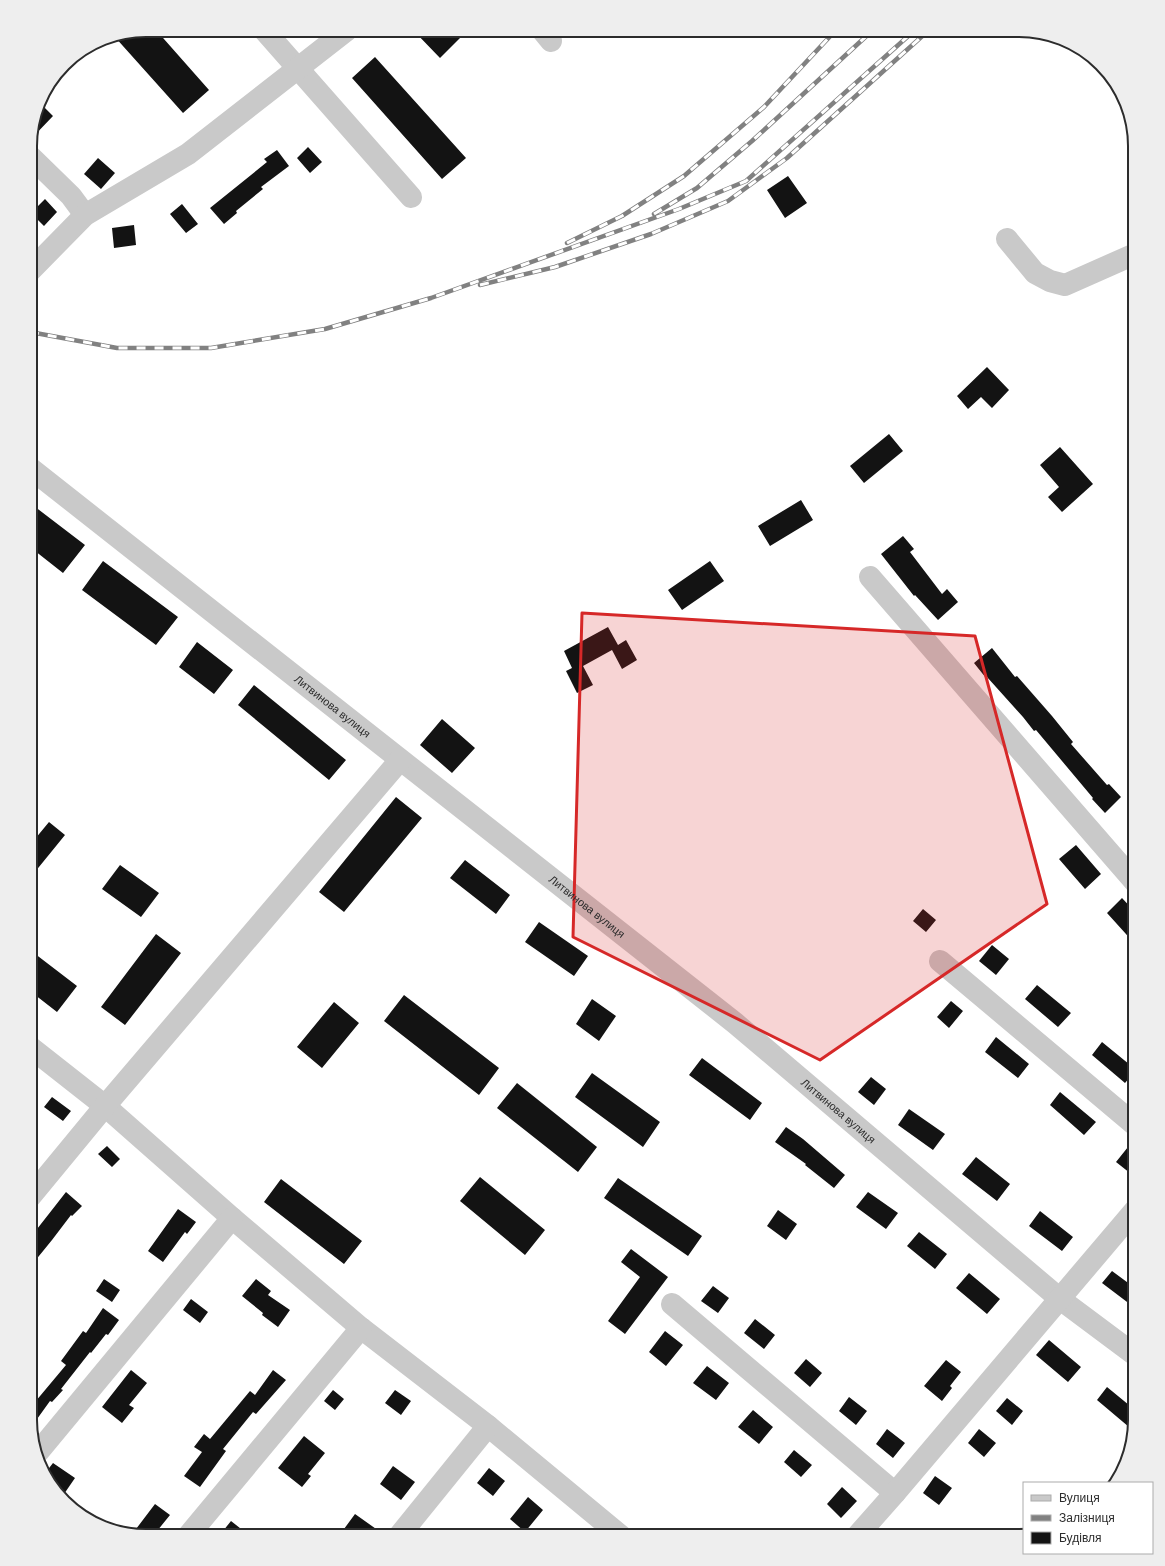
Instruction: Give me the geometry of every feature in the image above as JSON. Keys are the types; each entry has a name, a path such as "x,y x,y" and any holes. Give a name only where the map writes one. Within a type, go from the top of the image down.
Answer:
{"street":[{"path":"270,37 411,197"},
{"path":"37,264 85,215 188,154 338,37"},
{"path":"37,163 71,196 85,215"},
{"path":"1007,239 1035,273 1050,281 1065,284 1128,257"},
{"name":"Литвинова вулиця","path":"37,474 735,1023 1060,1299 1128,1350"},
{"path":"870,577 1128,874"},
{"path":"37,1189 105,1106 400,760"},
{"path":"940,961 1128,1119"},
{"path":"37,1053 105,1106 232,1218 361,1328 488,1426 613,1529"},
{"path":"41,1448 232,1218"},
{"path":"863,1529 1128,1218"},
{"path":"672,1304 895,1493"},
{"path":"194,1529 361,1328"},
{"path":"405,1529 488,1426"}],"highlighted area":[{"path":"582,613 975,636 1047,904 820,1060 573,937"}],"building":[{"path":"139,37 162,37 209,90 183,113 118,41"},
{"path":"420,37 461,37 440,58"},
{"path":"375,57 466,158 442,179 352,78"},
{"path":"44,107 53,116 38,132"},
{"path":"308,147 322,162 310,173 297,158"},
{"path":"277,150 289,166 261,187 263,189 236,211 237,213 224,224 210,208 267,162 264,159"},
{"path":"98,158 115,173 101,189 84,174"},
{"path":"788,176 807,203 785,218 767,190"},
{"path":"45,199 57,212 44,226 37,219 37,207"},
{"path":"182,204 198,224 186,233 170,214"},
{"path":"134,225 136,245 114,248 112,228"},
{"path":"987,367 1009,390 992,408 981,397 968,409 957,396"},
{"path":"889,434 903,451 864,483 850,466"},
{"path":"1060,447 1093,484 1062,512 1048,497 1059,487 1040,465"},
{"path":"801,500 813,520 770,546 758,526"},
{"path":"37,508 85,545 63,573 37,553"},
{"path":"903,536 914,549 910,552 942,594 947,589 958,602 938,620 915,595 914,596 881,554"},
{"path":"103,561 178,617 156,645 82,590"},
{"path":"710,561 724,581 682,610 668,590"},
{"path":"608,627 618,645 626,640 637,660 622,669 612,650 583,666 593,685 577,693 566,671 572,668 564,651"},
{"path":"197,642 233,670 214,694 179,667"},
{"path":"992,648 1015,677 1017,676 1052,716 1073,742 1071,744 1107,785 1109,784 1121,797 1105,813 1036,730 1034,731 974,663"},
{"path":"254,685 346,760 329,780 238,705"},
{"path":"442,719 475,748 452,773 420,745"},
{"path":"396,797 422,818 344,912 319,892"},
{"path":"49,822 65,835 37,869 37,837"},
{"path":"1076,845 1101,874 1085,889 1059,859"},
{"path":"465,860 510,895 496,914 450,878"},
{"path":"120,865 159,893 141,917 102,889"},
{"path":"1122,898 1128,904 1128,936 1107,913"},
{"path":"923,909 936,920 926,932 913,921"},
{"path":"539,922 588,956 574,976 525,942"},
{"path":"156,934 181,953 125,1025 101,1007"},
{"path":"992,945 1009,959 996,975 979,961"},
{"path":"37,955 77,986 57,1012 37,996"},
{"path":"1037,985 1071,1013 1058,1027 1025,999"},
{"path":"404,995 499,1068 479,1095 384,1021"},
{"path":"592,999 616,1016 599,1041 576,1024"},
{"path":"951,1001 963,1011 949,1028 937,1017"},
{"path":"334,1002 359,1023 322,1068 297,1047"},
{"path":"996,1037 1029,1064 1018,1078 985,1052"},
{"path":"1102,1042 1128,1063 1128,1079 1125,1083 1092,1055"},
{"path":"702,1058 762,1103 750,1120 689,1075"},
{"path":"592,1073 660,1122 643,1147 575,1097"},
{"path":"871,1077 886,1089 874,1105 858,1092"},
{"path":"517,1083 597,1147 578,1172 497,1108"},
{"path":"1060,1092 1096,1122 1084,1135 1050,1105"},
{"path":"52,1097 71,1111 63,1121 44,1107"},
{"path":"909,1109 945,1134 933,1150 898,1125"},
{"path":"786,1127 803,1139 845,1175 834,1188 805,1165 806,1164 775,1142"},
{"path":"107,1146 120,1159 112,1167 98,1154"},
{"path":"1128,1147 1128,1171 1116,1162"},
{"path":"976,1157 1010,1184 997,1201 962,1174"},
{"path":"480,1177 545,1230 525,1255 460,1201"},
{"path":"618,1178 702,1236 688,1256 604,1198"},
{"path":"281,1179 362,1241 344,1264 264,1202"},
{"path":"66,1192 82,1206 72,1216 71,1215 37,1258 37,1229"},
{"path":"868,1192 898,1213 886,1229 856,1207"},
{"path":"178,1209 196,1222 187,1234 185,1232 163,1262 148,1251"},
{"path":"778,1210 797,1224 786,1240 767,1226"},
{"path":"1040,1211 1073,1237 1062,1251 1029,1226"},
{"path":"919,1232 947,1254 935,1269 907,1246"},
{"path":"631,1249 668,1277 625,1334 608,1321 640,1277 621,1262"},
{"path":"1112,1271 1128,1283 1128,1303 1102,1283"},
{"path":"969,1273 1000,1299 987,1314 956,1288"},
{"path":"104,1279 120,1290 112,1302 96,1291"},
{"path":"256,1279 271,1291 268,1295 290,1310 278,1327 262,1315 263,1313 242,1296"},
{"path":"713,1286 729,1298 718,1313 701,1301"},
{"path":"191,1299 208,1312 200,1323 183,1310"},
{"path":"103,1308 119,1320 108,1335 106,1334 91,1353 90,1352 61,1389 63,1390 52,1402 50,1401 37,1419 37,1400 66,1365 61,1361 83,1331 86,1333"},
{"path":"755,1319 775,1335 764,1349 744,1333"},
{"path":"665,1331 683,1345 666,1366 649,1352"},
{"path":"1049,1340 1081,1367 1068,1382 1036,1355"},
{"path":"806,1359 822,1373 810,1387 794,1373"},
{"path":"946,1360 961,1372 950,1386 952,1388 942,1401 924,1386"},
{"path":"707,1366 729,1383 716,1400 693,1383"},
{"path":"131,1370 147,1383 129,1405 134,1408 122,1423 102,1407"},
{"path":"273,1370 286,1380 256,1414 253,1412 223,1449 226,1451 200,1487 184,1476 202,1452 194,1447 204,1434 210,1439 250,1391 255,1395"},
{"path":"1107,1387 1128,1404 1128,1426 1097,1400"},
{"path":"333,1390 344,1399 335,1410 324,1401"},
{"path":"395,1390 411,1401 401,1415 385,1403"},
{"path":"849,1397 867,1411 856,1425 839,1411"},
{"path":"1007,1398 1023,1411 1012,1425 996,1411"},
{"path":"753,1410 773,1427 759,1444 738,1427"},
{"path":"887,1429 905,1443 893,1458 876,1444"},
{"path":"979,1429 996,1443 984,1457 968,1443"},
{"path":"304,1436 325,1453 308,1474 311,1476 302,1487 278,1468"},
{"path":"794,1450 812,1465 801,1477 784,1462"},
{"path":"53,1463 75,1478 65,1492 55,1481 48,1469"},
{"path":"393,1466 415,1482 401,1500 380,1484"},
{"path":"489,1468 505,1481 493,1496 477,1483"},
{"path":"935,1476 952,1488 939,1505 923,1493"},
{"path":"842,1487 857,1501 841,1518 827,1504"},
{"path":"528,1497 543,1510 527,1529 522,1529 510,1519"},
{"path":"155,1504 170,1515 159,1529 137,1528"},
{"path":"355,1514 376,1529 344,1529"},
{"path":"231,1521 241,1529 225,1529"}],"railway":[{"path":"567,243 622,216 684,176 764,107 829,37"},
{"path":"654,214 697,188 752,141 865,37"},
{"path":"37,333 117,348 211,348 325,329 431,298 679,209 746,181 907,37"},
{"path":"480,285 555,267 651,234 728,201 787,158 921,37"}]}
